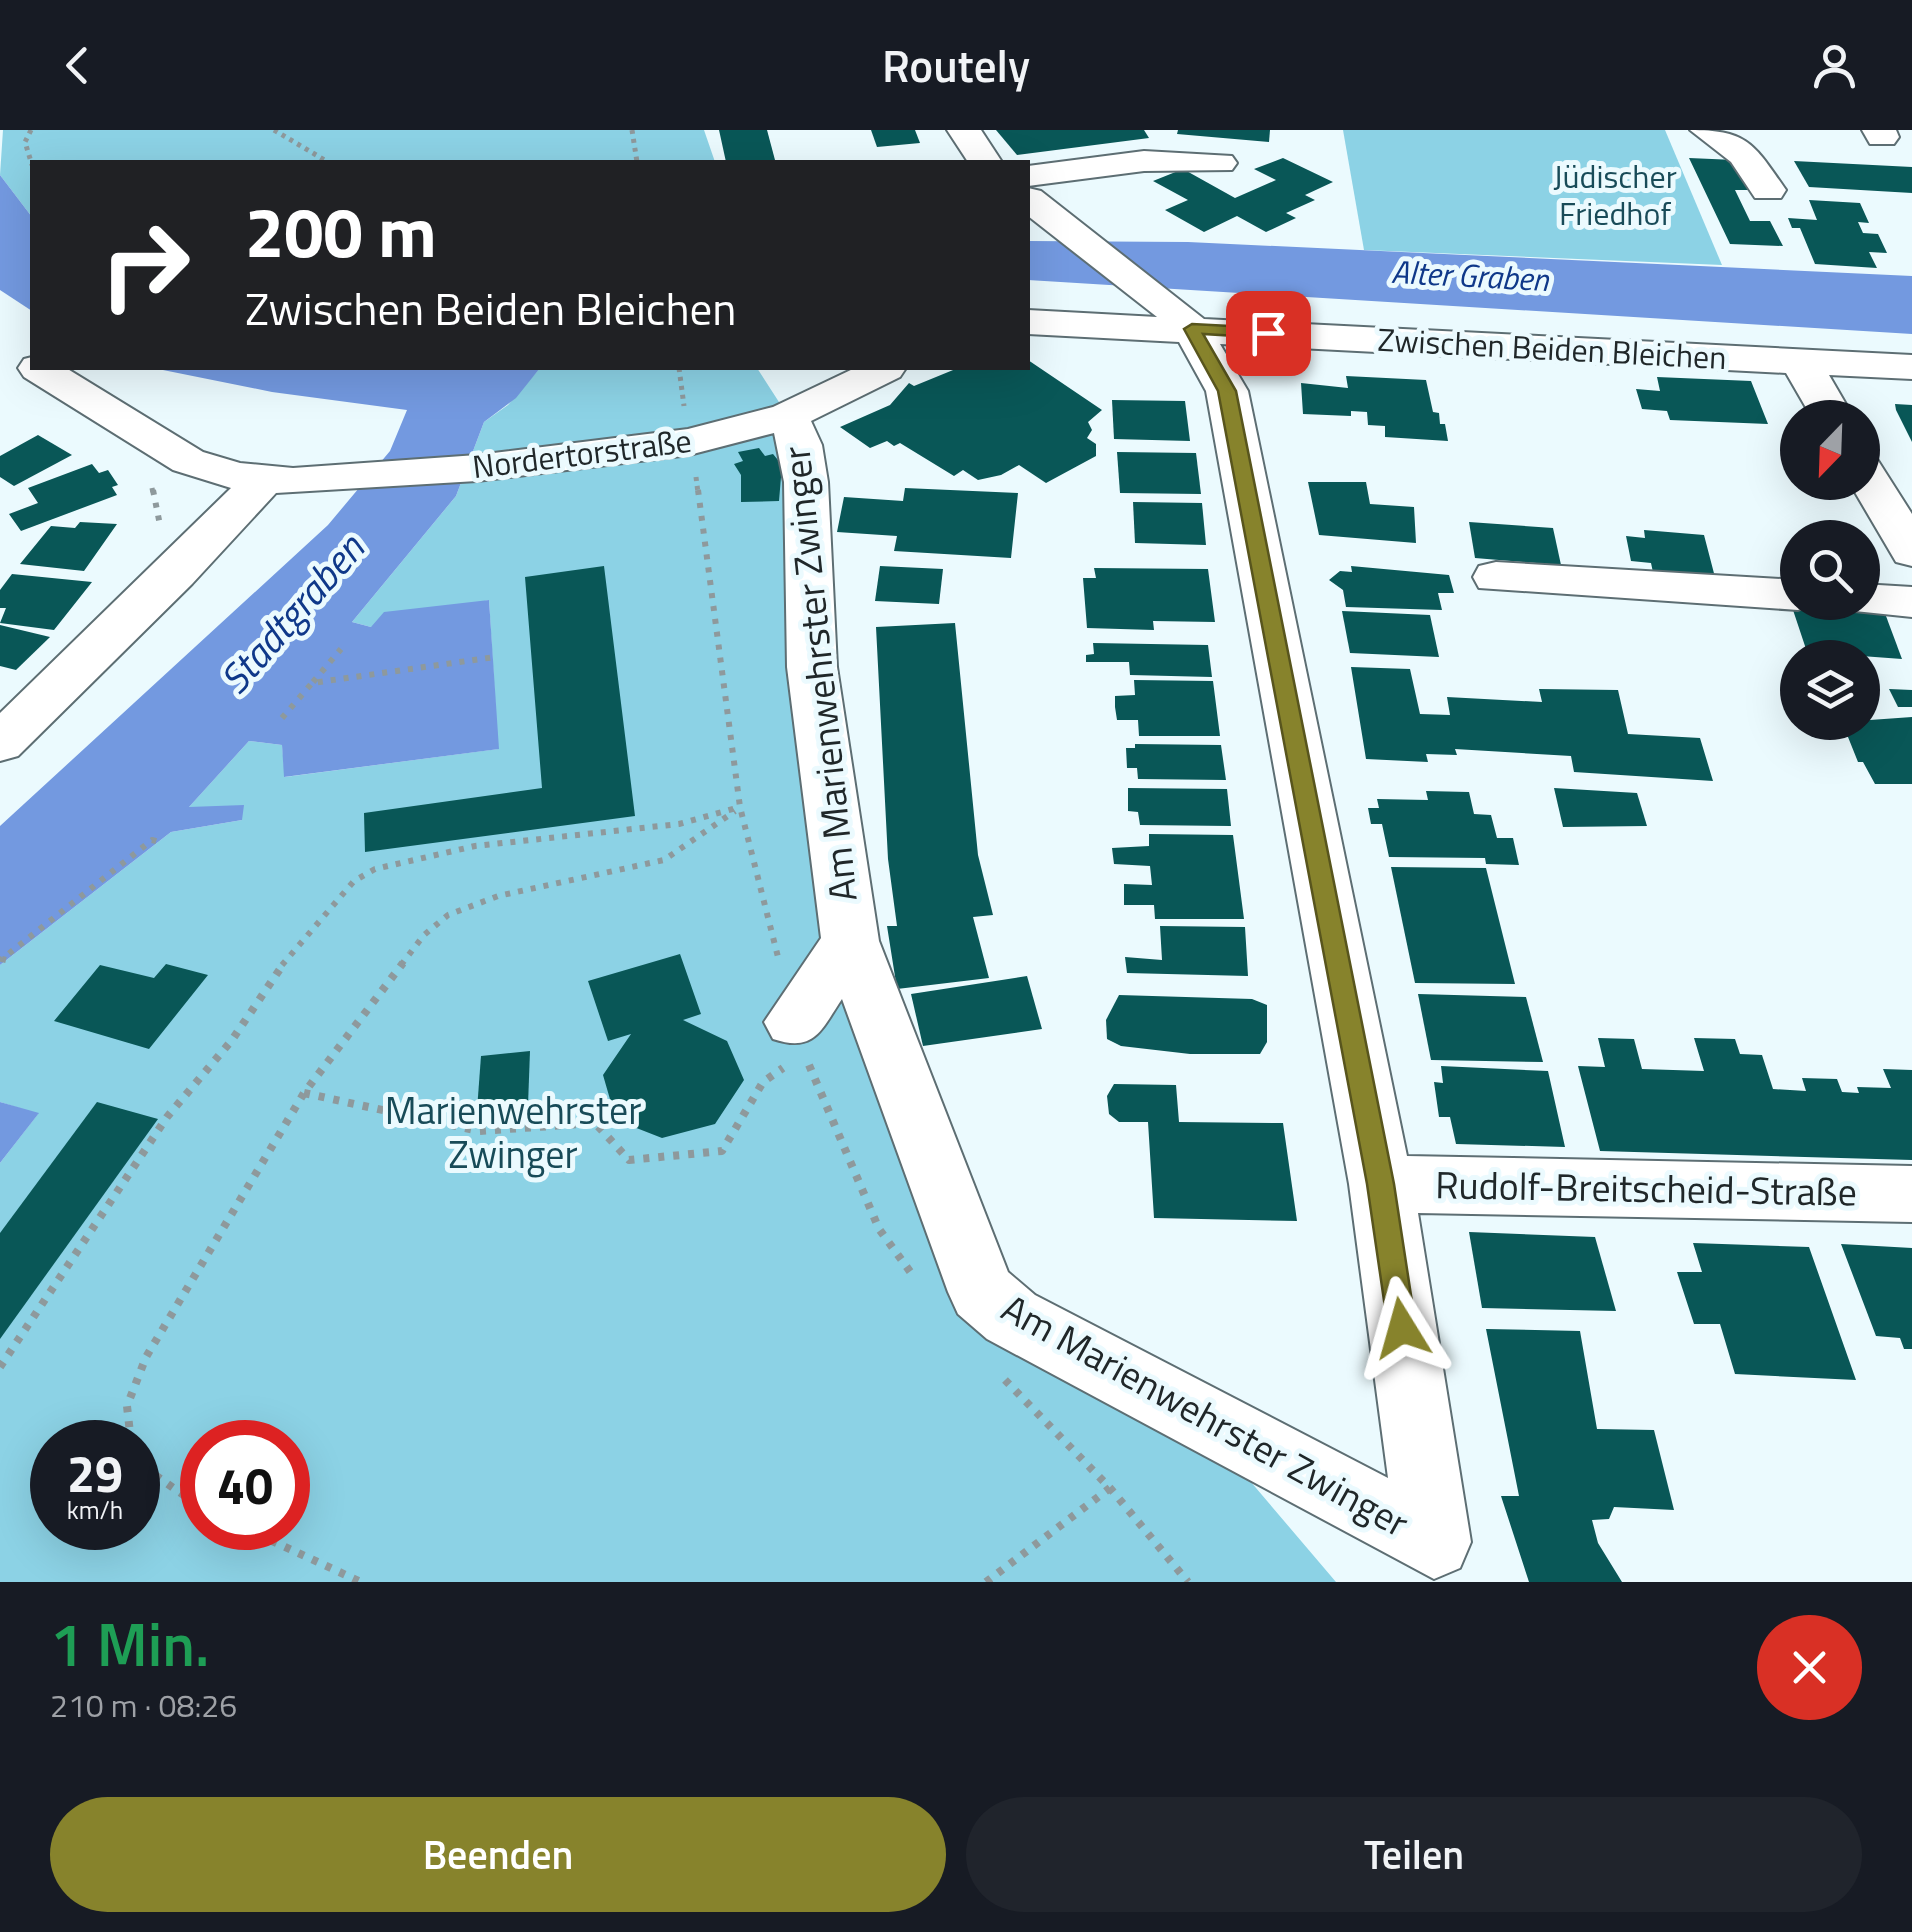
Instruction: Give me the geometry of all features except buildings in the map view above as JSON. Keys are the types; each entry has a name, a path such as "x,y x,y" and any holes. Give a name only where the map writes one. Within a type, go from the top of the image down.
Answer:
{"street":[{"path":"964,130 984,160"},
{"path":"1708,130 1744,155 1768,190"},
{"path":"1030,176 1144,161 1220,163"},
{"path":"1030,201 1147,289 1192,329 1227,391 1380,1184"},
{"path":"1030,322 1192,329"},
{"name":"Zwischen Beiden Bleichen","path":"1192,329 1912,367"},
{"name":"Nordertorstraße","path":"0,343 30,363"},
{"path":"1800,362 1822,400"},
{"name":"Nordertorstraße","path":"41,370 188,461 264,480 358,478 478,468 689,442 788,416 882,370"},
{"name":"Am Marienwehrster Zwinger","path":"788,416 800,445 806,482 812,667 850,940 982,1292 1010,1317 1434,1542 1380,1184"},
{"path":"0,743 158,590 264,480"},
{"path":"1880,498 1912,552"},
{"path":"1496,577 1780,594"},
{"path":"1880,600 1912,602"},
{"path":"792,1042 850,940"},
{"name":"Rudolf-Breitscheid-Straße","path":"1380,1184 1912,1194"}],"path":[{"path":"30,160 25,142 31,130"},
{"path":"274,130 325,160"},
{"path":"632,130 638,160"},
{"path":"126,424 152,488 162,536 158,590"},
{"path":"689,442 740,807"},
{"path":"282,718 341,650"},
{"path":"312,683 495,656"},
{"path":"129,1420 127,1406 146,1357 304,1093 408,952 448,916 498,896 664,860 740,807"},
{"path":"0,1367 168,1117 232,1040 284,962 354,881 375,869 443,852 679,824 740,807"},
{"path":"6,960 2,959 152,840 158,842"},
{"path":"304,1093 479,1131 595,1123 629,1160 722,1151 792,1042"},
{"path":"986,1582 1110,1488"},
{"path":"292,1550 361,1582"}],"green space":[{"path":"3,130 704,130 714,160 30,160 30,214 0,175"},
{"name":"Jüdischer Friedhof","path":"1343,130 1665,130 1722,265 1364,250"},
{"name":"Marienwehrster Zwinger","path":"538,370 758,370 788,416 825,776 964,1252 1187,1407 1336,1582 0,1582 0,1163 38,1114 0,1102 0,965 171,832 242,820 188,808 249,741 282,745 285,777 498,749 489,600 371,627 352,622 456,496 484,422 508,405"}],"water":[{"path":"0,175 30,214 30,310 0,290"},
{"name":"Alter Graben","path":"1030,241 1188,242 1912,276 1912,334 1030,280"},
{"name":"Stadtgraben","path":"163,370 538,370 516,398 484,422 456,496 352,622 371,627 384,612 489,600 499,749 284,777 282,745 249,741 189,807 244,805 242,820 171,832 0,965 0,826 328,525 390,451 407,410 272,392"},
{"path":"0,1102 39,1113 0,1163"}],"route":[{"path":"1268,333 1192,329 1227,391 1380,1184 1402,1328"}]}
